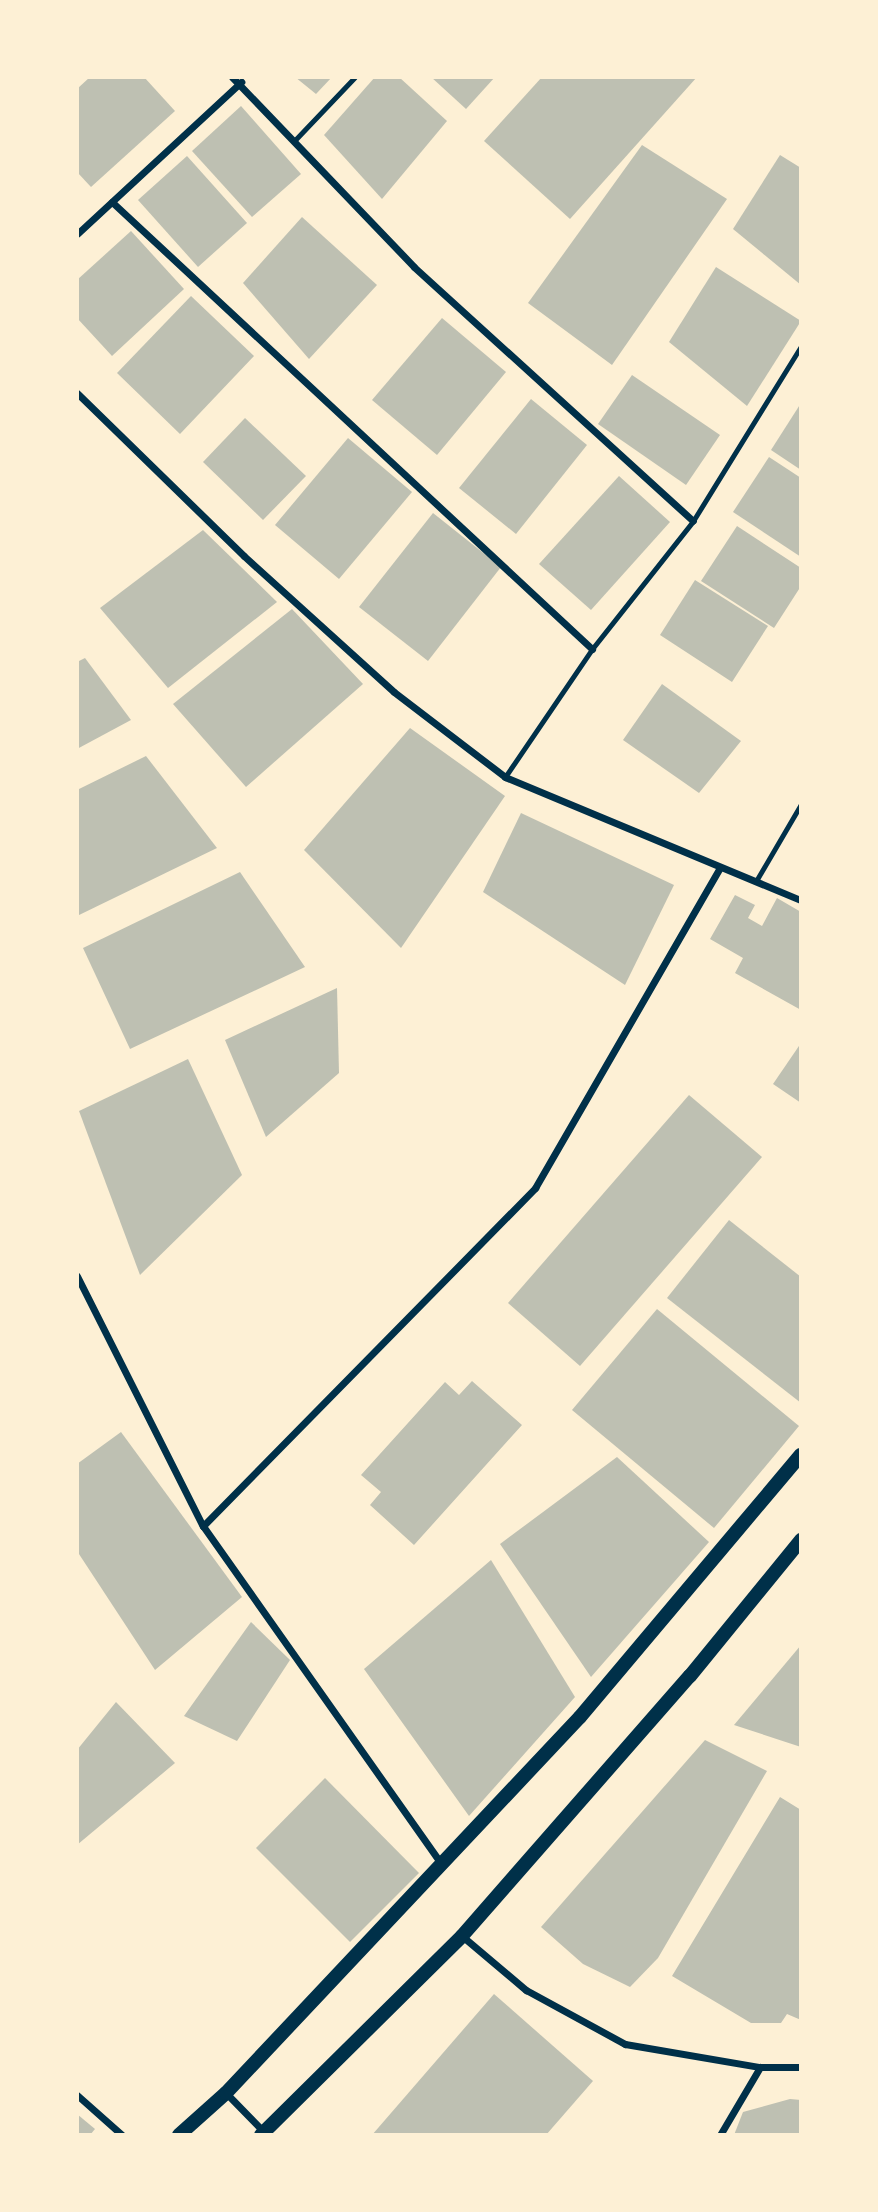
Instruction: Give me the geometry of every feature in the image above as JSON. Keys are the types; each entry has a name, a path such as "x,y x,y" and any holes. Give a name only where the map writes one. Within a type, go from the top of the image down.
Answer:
{"main road":[{"path":"179,2135 226,2093 580,1717 801,1455"},
{"path":"262,2134 462,1936 690,1676 801,1540"}],"street":[{"path":"233,77 241,82 414,267 693,521"},
{"path":"77,234 241,82"},
{"path":"112,202 592,649"},
{"path":"77,393 244,556 384,683 505,777 801,900"},
{"path":"203,1526 535,1188 720,867"},
{"path":"77,1276 203,1526 442,1865"},
{"path":"462,1936 526,1990 625,2044 760,2067 801,2067"},
{"path":"720,2135 760,2067"},
{"path":"226,2093 262,2134"},
{"path":"77,2095 122,2135"}],"lane":[{"path":"294,141 355,77"},
{"path":"505,777 592,649 693,521 801,346"},
{"path":"756,881 801,804"}],"building":[{"path":"90,77 144,77 175,111 91,187 77,172 77,89"},
{"path":"295,77 332,77 316,94"},
{"path":"375,77 399,77 447,121 382,199 324,135"},
{"path":"431,77 495,77 466,109"},
{"path":"542,77 697,77 570,219 484,141"},
{"path":"241,106 301,174 252,217 192,151"},
{"path":"642,145 727,199 612,365 528,303"},
{"path":"780,155 801,168 801,285 733,229"},
{"path":"187,156 247,223 198,267 138,200"},
{"path":"302,217 377,285 309,359 243,283"},
{"path":"131,231 184,289 112,356 77,318 77,280"},
{"path":"716,267 801,321 747,406 669,342"},
{"path":"191,296 254,356 180,434 117,373"},
{"path":"442,318 506,372 437,455 372,400"},
{"path":"632,375 720,435 686,485 598,424"},
{"path":"531,399 587,445 516,534 459,488"},
{"path":"801,403 801,470 771,450"},
{"path":"245,418 306,476 263,520 203,462"},
{"path":"348,438 412,492 339,579 275,525"},
{"path":"769,457 801,478 801,557 733,512"},
{"path":"619,476 670,522 591,610 539,564"},
{"path":"433,513 501,567 428,661 359,607"},
{"path":"737,526 801,568 801,586 774,628 701,581"},
{"path":"203,530 277,602 168,688 100,608"},
{"path":"695,580 768,626 732,682 660,635"},
{"path":"292,609 363,684 246,787 173,704"},
{"path":"85,658 131,720 77,749 77,662"},
{"path":"662,684 741,741 699,793 623,740"},
{"path":"410,728 505,796 401,948 304,850"},
{"path":"146,756 217,848 77,916 77,790"},
{"path":"521,813 674,885 625,985 483,892"},
{"path":"240,872 305,967 130,1049 83,948"},
{"path":"735,895 755,905 748,918 762,926 777,898 801,912 801,1010 735,973 743,958 710,939"},
{"path":"337,988 339,1073 266,1137 225,1040"},
{"path":"801,1043 801,1103 773,1084"},
{"path":"188,1059 242,1175 140,1275 79,1111"},
{"path":"689,1095 762,1157 580,1366 508,1303"},
{"path":"729,1220 801,1277 801,1403 667,1298"},
{"path":"657,1309 799,1426 714,1528 572,1410"},
{"path":"472,1381 522,1425 414,1545 370,1505 381,1492 361,1475 445,1382 459,1395"},
{"path":"121,1432 242,1597 155,1670 77,1551 77,1464"},
{"path":"617,1457 709,1542 591,1677 500,1544"},
{"path":"491,1560 575,1697 469,1816 364,1669"},
{"path":"251,1622 290,1660 237,1741 184,1716"},
{"path":"801,1645 801,1747 734,1725"},
{"path":"116,1702 175,1763 77,1845 77,1750"},
{"path":"705,1740 767,1771 658,1958 630,1987 583,1964 541,1927"},
{"path":"325,1778 419,1873 350,1942 256,1848"},
{"path":"780,1797 801,1810 801,2020 787,2014 781,2023 751,2023 672,1976"},
{"path":"494,1994 593,2081 546,2135 372,2135"},
{"path":"790,2099 801,2100 801,2135 734,2135 743,2112"},
{"path":"77,2114 95,2129 90,2135 77,2135"}]}
